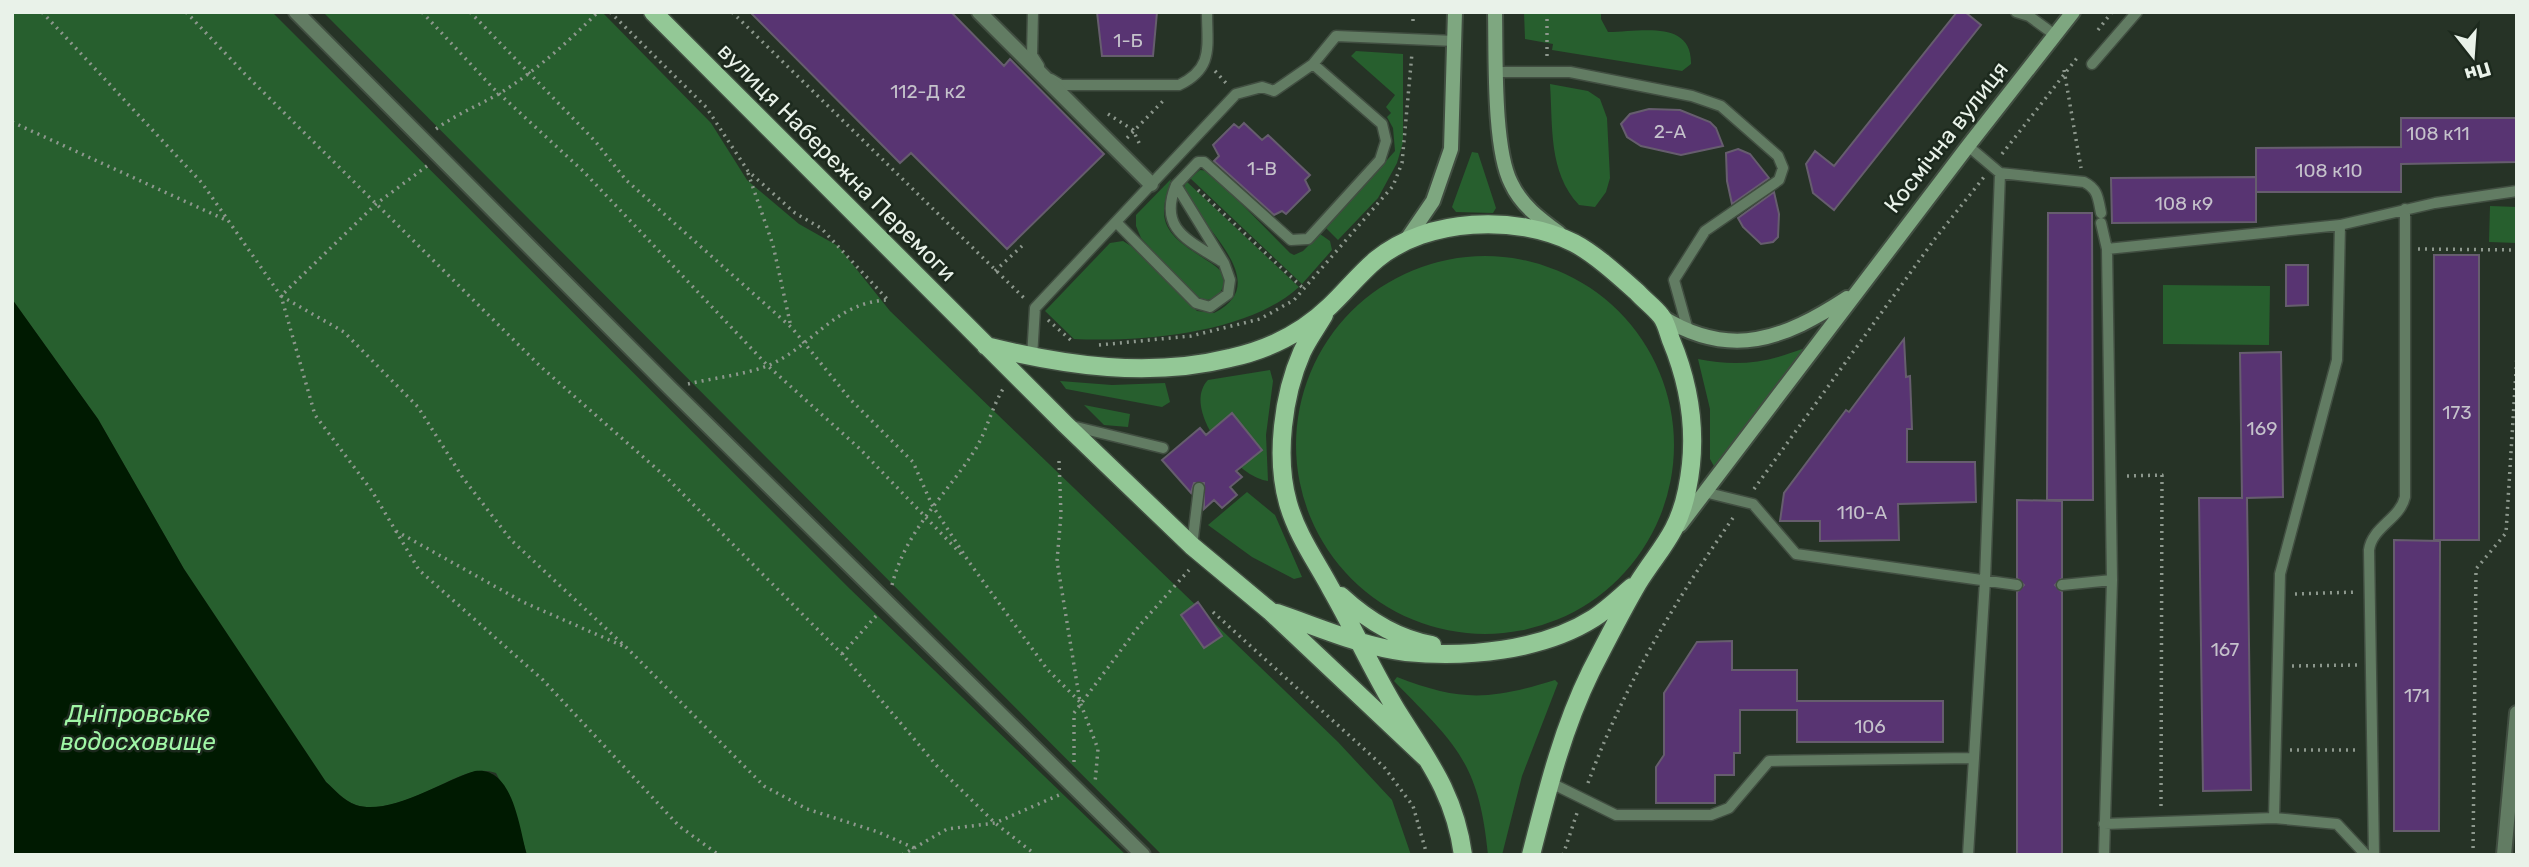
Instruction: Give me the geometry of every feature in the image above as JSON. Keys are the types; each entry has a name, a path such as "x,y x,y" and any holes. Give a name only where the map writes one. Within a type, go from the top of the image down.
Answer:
{"main road":[{"name":"вулиця Набережна Перемоги","path":"653,12 1065,424 1198,551 1270,611 1426,758"},
{"path":"1405,242 1433,201 1451,149 1455,12"},
{"path":"1495,12 1500,135 1510,183 1534,215 1575,243"},
{"name":"Космічна вулиця","path":"1674,534 1703,492 2073,12"},
{"name":"вулиця Набережна Перемоги","path":"986,346 1088,367 1185,367 1257,351 1290,336 1328,309 1378,258 1405,242 1442,229 1487,224 1532,229 1575,243 1633,289 1662,317 1679,360 1691,402 1693,446 1687,491 1674,534 1640,581 1590,674 1558,751 1531,855"},
{"name":"Космічна вулиця","path":"1662,317 1688,330 1739,342 1778,335 1806,324 1857,291"},
{"name":"вулиця Набережна Перемоги","path":"1328,309 1302,352 1289,394 1283,472 1288,503 1312,560 1331,587 1381,684 1446,788 1460,832 1463,855"},
{"name":"вулиця Набережна Перемоги","path":"1270,611 1358,640 1405,652 1512,649 1561,635 1595,617 1640,581"},
{"name":"вулиця Набережна Перемоги","path":"1331,587 1360,614 1414,642 1464,651"}],"street":[{"path":"296,12 670,388 1143,855"},
{"path":"979,12 1151,184"},
{"path":"2509,850 2517,713"}],"lane":[{"path":"1033,12 1032,55 1043,74 1061,85 1179,85 1197,77 1206,62 1208,12"},
{"path":"2016,12 2029,16 2055,35"},
{"path":"2092,64 2137,12"},
{"path":"1032,357 1035,308 1236,94 1262,87 1274,91 1313,64 1336,36 1455,41"},
{"path":"1224,263 1184,238 1170,216 1170,201 1176,185 1198,162 1204,162 1291,240 1302,241 1312,235 1380,159 1386,141 1382,124 1313,64"},
{"path":"1496,72 1570,72 1692,96 1721,106 1778,156 1783,168 1779,180 1704,231 1682,264 1674,280 1688,330"},
{"path":"1968,146 1996,169 2084,182 2098,194 2107,250 2112,580 2104,855"},
{"path":"1968,855 1985,580 1996,169"},
{"path":"1116,222 1196,303 1210,307 1228,294 1230,280 1224,263 1176,185"},
{"path":"2107,250 2340,225 2405,209 2517,191"},
{"path":"2374,855 2370,542 2399,511 2404,497 2405,209"},
{"path":"2274,818 2280,574 2337,360 2340,225"},
{"path":"1065,424 1163,447"},
{"path":"1198,551 1199,488"},
{"path":"1703,492 1753,504 1796,554 2017,585"},
{"path":"2062,585 2112,580"},
{"path":"1549,782 1616,815 1711,815 1729,807 1769,761 1972,758"},
{"path":"2104,824 2274,818 2337,824 2366,855"}],"path":[{"path":"42,12 202,183 281,296 315,415 372,491 419,570 543,680 679,826 719,855"},
{"path":"186,12 540,366 667,478 842,654 937,766 995,823 1036,855"},
{"path":"422,12 500,93 583,171 768,366 860,449 969,562"},
{"path":"470,12 595,141 626,180 792,328 850,399 913,461 932,505 969,562 1047,668 1080,702"},
{"path":"422,139 461,111 500,93 544,64 598,12"},
{"path":"610,12 706,107 748,171 773,245 792,328"},
{"path":"1546,12 1547,71"},
{"path":"2096,33 2112,12"},
{"path":"1563,855 1610,722 1679,594 1934,240 1996,169 2064,72 2080,54"},
{"path":"1206,62 1236,94"},
{"path":"2064,72 2084,182"},
{"path":"1117,150 1133,130 1179,85"},
{"path":"12,122 229,222"},
{"path":"281,296 376,204 440,156"},
{"path":"670,388 768,366 827,321 868,301 888,300 821,228 795,213 748,171"},
{"path":"1184,176 1304,289"},
{"path":"995,272 1022,246"},
{"path":"2405,249 2517,250"},
{"path":"281,296 344,332 418,407 463,478 511,540 628,649 764,786 807,809 878,832 914,848"},
{"path":"2473,855 2476,569 2506,533 2517,355"},
{"path":"842,654 888,602 896,569 924,517 975,451 996,401 1013,373"},
{"path":"1059,461 1061,514 1056,561 1080,702 1098,749 1093,806"},
{"path":"2110,477 2162,475 2161,822"},
{"path":"396,531 523,602 628,649"},
{"path":"902,855 947,829 995,823 1074,788 1074,713 1198,551"},
{"path":"2279,594 2369,592"},
{"path":"1213,612 1384,767 1413,806 1427,855"},
{"path":"2278,667 2371,665"},
{"path":"2276,751 2372,750"}],"green space":[{"path":"12,12 272,12 850,589 1126,855 527,855 512,804 496,773 472,772 391,805 367,807 343,798 326,782 184,569 98,419 12,299"},
{"path":"323,12 602,12 711,123 747,180 799,224 838,246 890,311 1338,742 1392,800 1411,855 1162,855"},
{"path":"1524,12 1601,12 1601,19 1608,32 1649,30 1674,34 1683,40 1689,50 1691,64 1682,71 1552,50 1553,44 1525,39"},
{"path":"1356,51 1403,54 1403,142 1397,163 1378,198 1338,240 1326,228 1395,151 1393,128 1387,117 1391,113 1386,107 1395,95 1351,56"},
{"path":"1550,84 1588,91 1600,99 1607,118 1610,178 1606,192 1595,207 1579,205 1562,178 1554,148"},
{"path":"1472,152 1478,153 1496,208 1493,213 1456,212 1452,207"},
{"path":"1200,170 1209,171 1290,253 1294,255 1303,251 1320,234 1330,241 1332,250 1302,284 1190,178"},
{"path":"1171,179 1164,207 1165,222 1177,239 1222,272 1225,283 1218,297 1208,300 1196,297 1141,238 1136,226 1136,215"},
{"path":"1186,181 1299,287 1277,303 1223,325 1192,332 1130,339 1074,339 1045,311 1110,243 1123,241 1131,246 1197,311 1214,313 1231,300 1238,286 1235,270 1227,253 1191,203 1184,188"},
{"path":"2490,206 2517,207 2517,243 2489,242"},
{"path":"1485,256 1540,264 1574,278 1619,311 1652,356 1666,390 1674,445 1666,500 1652,534 1619,579 1574,612 1540,626 1485,634 1430,626 1396,612 1351,579 1318,534 1304,500 1296,445 1304,390 1318,356 1351,311 1396,278 1430,264"},
{"path":"2163,285 2270,286 2269,345 2163,344"},
{"path":"1802,349 1805,353 1715,468 1710,459 1710,409 1698,359 1725,363 1751,362 1776,358"},
{"path":"1270,370 1273,381 1266,435 1268,481 1255,477 1242,468 1216,440 1201,408 1201,393 1208,380"},
{"path":"1060,381 1112,385 1165,383 1170,402 1162,407 1066,389"},
{"path":"1084,405 1130,414 1128,427 1104,425"},
{"path":"1247,492 1275,515 1302,577 1294,579 1252,557 1208,525"},
{"path":"1397,677 1440,691 1476,695 1512,691 1555,680 1558,683 1522,776 1502,855 1488,855 1478,798 1461,757 1434,722 1394,681"}],"water":[{"name":"Дніпровське водосховище","path":"12,299 98,419 184,569 326,782 351,803 370,807 400,802 475,771 488,772 498,778 506,788 517,815 527,855 12,855"}],"building":[{"path":"750,12 951,12 1004,66 1010,59 1104,154 1007,249 911,153 900,163"},
{"path":"1097,12 1157,12 1153,56 1102,56"},
{"path":"1957,12 1965,12 1981,25 1834,210 1813,193 1806,164 1815,151 1834,166"},
{"path":"1649,109 1680,110 1710,122 1716,128 1723,146 1681,155 1641,146 1627,137 1621,124 1630,114"},
{"path":"2401,118 2517,118 2517,162 2401,164 2401,192 2256,192 2256,148 2401,147"},
{"path":"1244,123 1262,140 1268,135 1310,175 1305,180 1310,190 1286,214 1282,211 1274,215 1214,161 1219,156 1213,145 1234,124 1239,128"},
{"path":"1738,149 1750,154 1769,178 1732,204 1727,181 1726,153"},
{"path":"2256,177 2256,222 2112,223 2111,178"},
{"path":"1774,192 1779,214 1778,237 1773,242 1761,244 1743,227 1738,218"},
{"path":"2048,213 2092,213 2093,500 2047,500"},
{"path":"2434,255 2479,255 2479,540 2434,540"},
{"path":"2286,265 2308,265 2308,305 2286,306"},
{"path":"1904,339 1906,377 1910,376 1912,429 1907,429 1907,462 1975,462 1976,502 1898,504 1899,540 1820,541 1820,521 1780,521 1784,493 1846,410 1849,412"},
{"path":"2281,352 2283,497 2247,498 2251,790 2203,791 2199,498 2242,498 2240,353"},
{"path":"1232,413 1262,450 1236,471 1242,477 1230,487 1237,495 1222,508 1214,500 1204,509 1204,483 1194,483 1191,493 1162,460 1200,428 1206,435"},
{"path":"2017,500 2062,501 2062,578 2055,585 2062,592 2062,855 2017,855 2017,592 2024,585 2017,578"},
{"path":"2394,540 2440,541 2439,831 2394,831"},
{"path":"1198,602 1222,636 1204,648 1181,615"},
{"path":"1732,641 1732,670 1797,670 1797,701 1943,701 1943,742 1797,742 1797,710 1740,710 1740,753 1734,753 1734,775 1715,775 1715,803 1656,803 1656,767 1664,755 1664,693 1697,642"}]}
